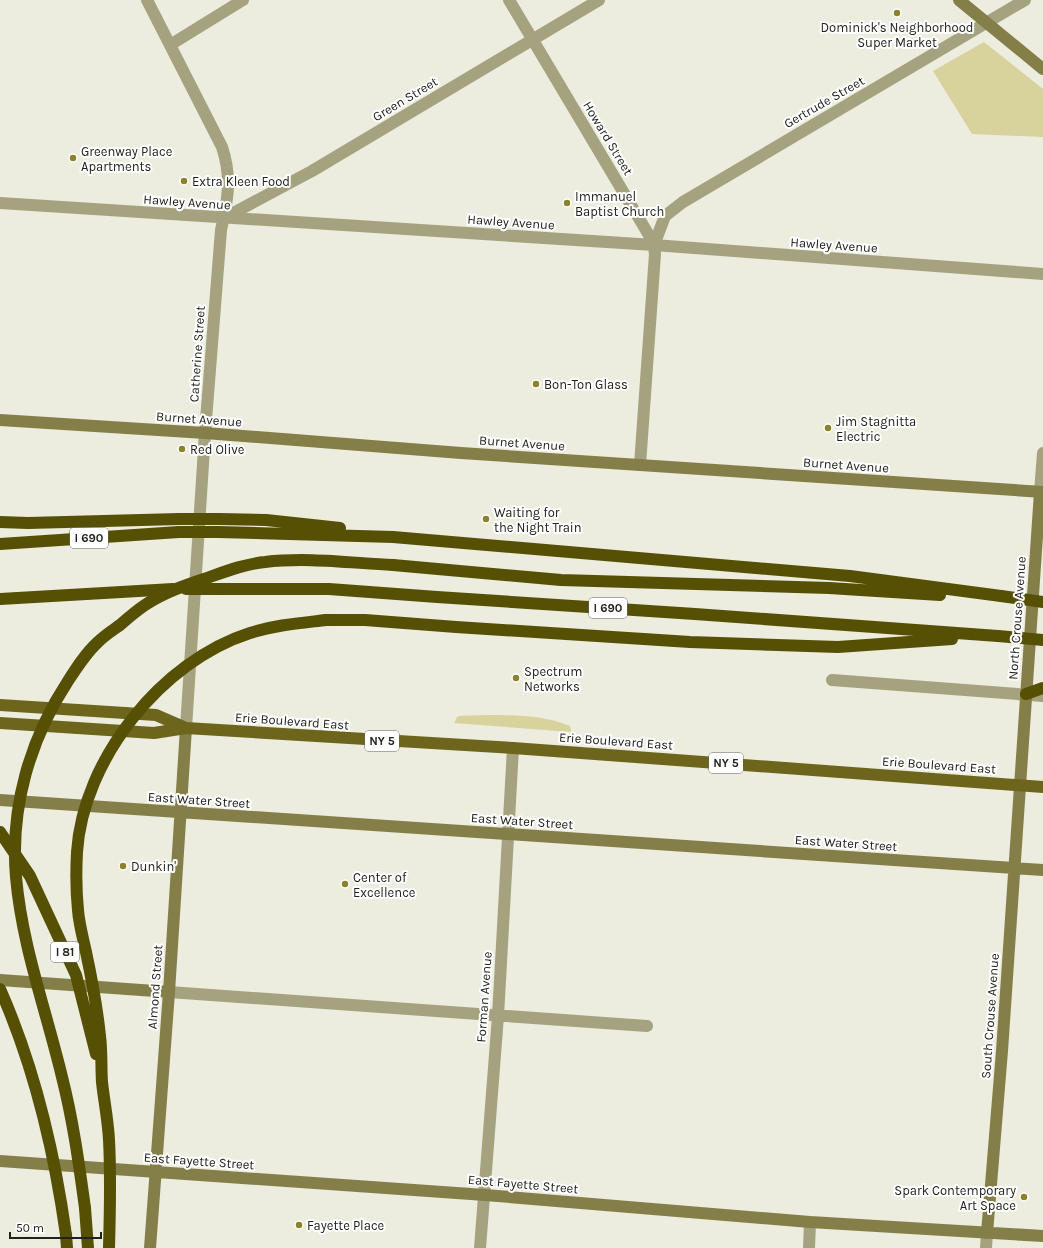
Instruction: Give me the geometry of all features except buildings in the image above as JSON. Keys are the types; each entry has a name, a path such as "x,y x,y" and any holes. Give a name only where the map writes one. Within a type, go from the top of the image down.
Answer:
{"highway":[{"path":"0,522 28,523 179,519 266,520 344,529 393,537"},
{"name":"I 690","path":"0,544 179,532 393,537 850,576 1043,602"},
{"path":"88,1248 85,1208 78,1158 64,1085 38,990 20,912 16,874 16,836 22,785 41,728 53,704 86,655 99,641 145,605 169,591 241,566 265,562 307,560 393,565 561,580 821,588 1001,596"},
{"name":"I 690","path":"0,599 173,589 329,589 1043,640"},
{"path":"102,1082 101,1039 78,911 77,853 79,835 87,801 109,753 137,712 171,677 198,657 224,643 250,633 282,626 326,620 365,620 690,642 838,648 998,636"},
{"path":"1026,694 1043,688"},
{"name":"I 81","path":"0,832 30,876 76,975 102,1082 109,1138 109,1248"},
{"path":"0,989 22,1043 42,1111 54,1160 66,1235 66,1248"}],"main road":[{"name":"Erie Boulevard East","path":"0,705 156,715 186,728"},
{"name":"Erie Boulevard East","path":"0,723 154,733 186,728 513,748 1043,786"}],"street":[{"name":"Catherine Street","path":"147,0 222,147 229,176 228,199 221,234 205,433 186,728"},
{"path":"170,45 243,0"},
{"name":"Howard Street","path":"509,0 654,245 655,254 640,465"},
{"name":"Green Street","path":"224,218 312,171 599,0"},
{"path":"959,0 1043,69"},
{"name":"Gertrude Street","path":"654,245 665,216 683,202 1025,0"},
{"name":"Hawley Avenue","path":"0,203 654,245 1043,274"},
{"name":"Burnet Avenue","path":"0,420 205,433 469,454 1042,492"},
{"name":"North Crouse Avenue","path":"1020,785 1042,492 1043,453"},
{"path":"832,680 1043,696"},
{"name":"Almond Street","path":"150,1248 169,992 186,728"},
{"name":"Forman Avenue","path":"480,1248 498,1016 513,748"},
{"name":"South Crouse Avenue","path":"986,1248 1002,1051 1013,868 1020,785"},
{"name":"East Water Street","path":"0,800 1043,870"},
{"path":"0,980 647,1026"},
{"name":"East Fayette Street","path":"0,1161 485,1195 810,1222 1043,1236"},
{"path":"809,1248 810,1222"}],"shaded area":[{"path":"984,42 1043,89 1043,137 972,134 933,71"},
{"path":"487,715 540,718 560,722 570,726 571,732 454,723 459,716"}],"place":[{"name":"Dominick's Neighborhood Super Market","path":"897,13"},
{"name":"Greenway Place Apartments","path":"73,158"},
{"name":"Extra Kleen Food","path":"184,181"},
{"name":"Immanuel Baptist Church","path":"567,203"},
{"name":"Bon-Ton Glass","path":"536,384"},
{"name":"Jim Stagnitta Electric","path":"828,428"},
{"name":"Red Olive","path":"182,449"},
{"name":"Waiting for the Night Train","path":"486,519"},
{"name":"Spectrum Networks","path":"516,678"},
{"name":"Dunkin'","path":"123,866"},
{"name":"Center of Excellence","path":"345,884"},
{"name":"Spark Contemporary Art Space","path":"1024,1197"},
{"name":"Fayette Place","path":"299,1225"}]}
